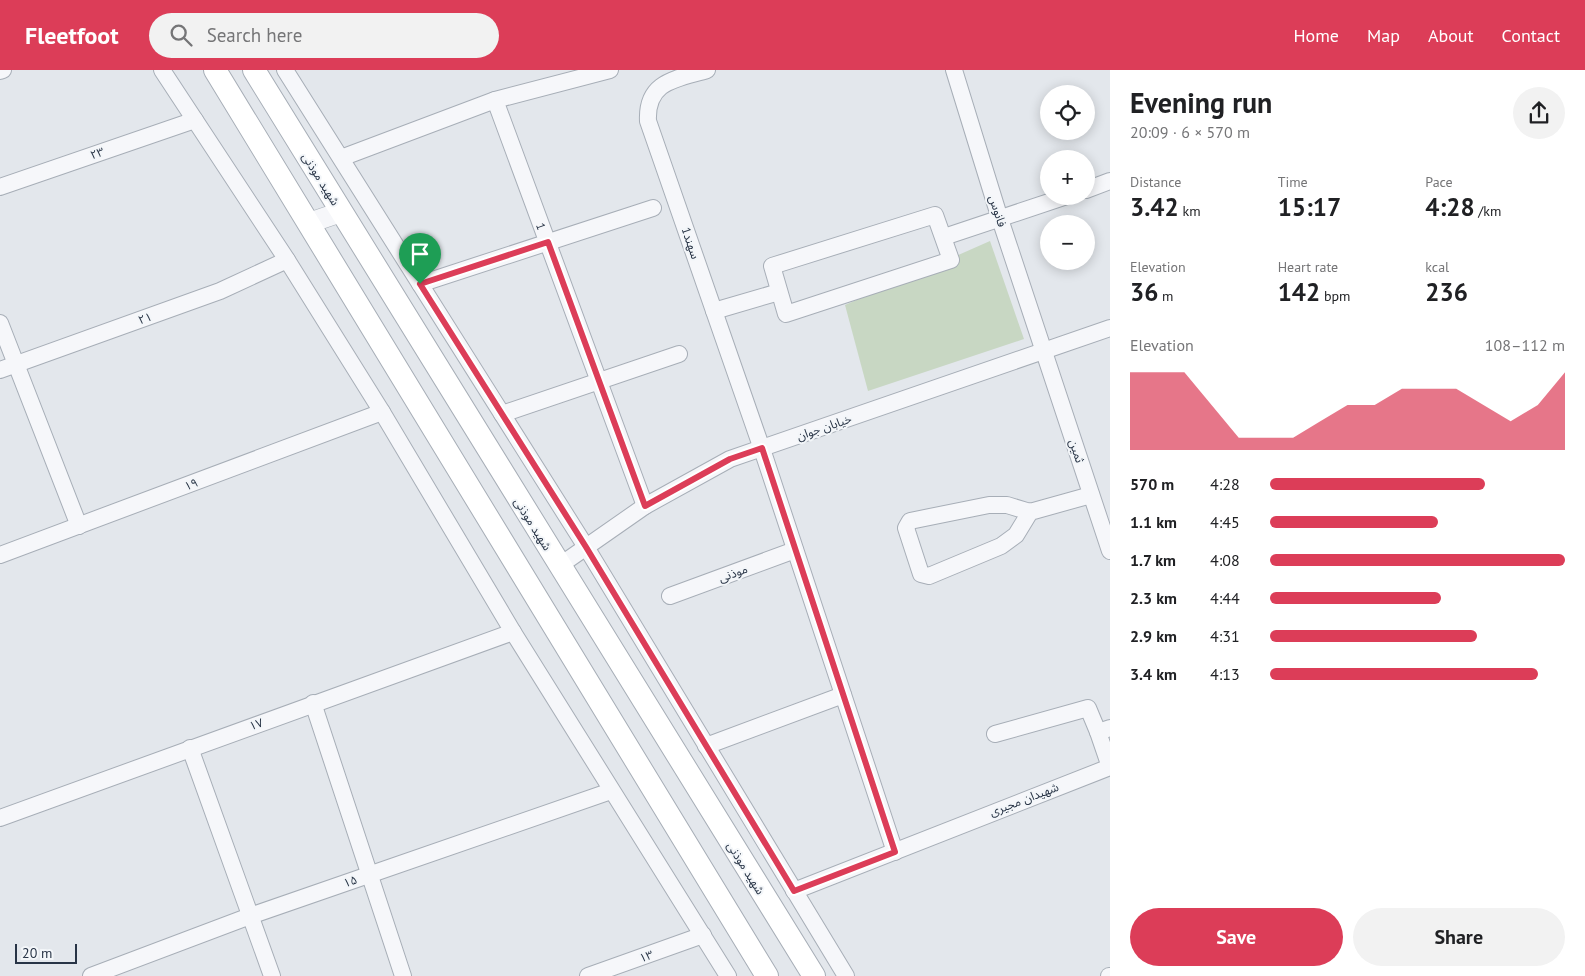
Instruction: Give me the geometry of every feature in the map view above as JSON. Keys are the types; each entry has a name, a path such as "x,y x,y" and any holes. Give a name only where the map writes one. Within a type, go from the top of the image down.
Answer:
{"main road":[{"path":"215,70 767,976"},
{"name":"شهید موذنی","path":"254,70 814,976"}],"street":[{"path":"162,70 287,260 382,412 513,632 728,976"},
{"path":"285,70 586,547 846,976"},
{"path":"340,158 495,100 610,70"},
{"name":"1سهند","path":"707,70 668,81 655,91 647,106 648,121 762,448 895,852"},
{"name":"فانوس","path":"954,70 1000,219 1044,351"},
{"name":"1","path":"495,100 645,506"},
{"name":"۲۳","path":"0,187 195,120"},
{"path":"1095,187 1110,181"},
{"path":"944,236 1041,205"},
{"path":"420,284 653,208"},
{"path":"309,224 341,212"},
{"path":"935,215 944,236 951,260 786,314 772,266 935,215"},
{"name":"۲۱","path":"8,368 220,291 287,260"},
{"path":"714,311 779,292"},
{"path":"0,323 8,368 79,526"},
{"name":"خیابان جوان","path":"559,566 645,506 730,459 1110,328"},
{"name":"ثمین","path":"1044,351 1110,551"},
{"path":"502,414 679,354"},
{"name":"۱۹","path":"0,555 382,412"},
{"path":"1030,512 1016,535 1001,546 929,576 921,574 906,528 910,520 989,505 1007,505 1030,512 1091,495"},
{"name":"موذنی","path":"670,596 796,550"},
{"name":"۱۷","path":"0,818 513,632"},
{"path":"706,746 843,695"},
{"path":"313,704 403,976"},
{"path":"996,734 1088,708 1104,730"},
{"name":"شهیدان مجیری","path":"895,852 1000,808 1110,767 1104,730"},
{"path":"190,748 272,976"},
{"name":"۱۵","path":"91,976 250,916 611,791"},
{"path":"794,891 895,852"},
{"name":"۱۳","path":"588,976 703,935"}],"green space":[{"path":"990,241 1024,339 868,391 845,305"}],"route":[{"path":"548,242 645,506 730,459 762,448 895,852 794,891 586,547 420,284 548,242"}]}
